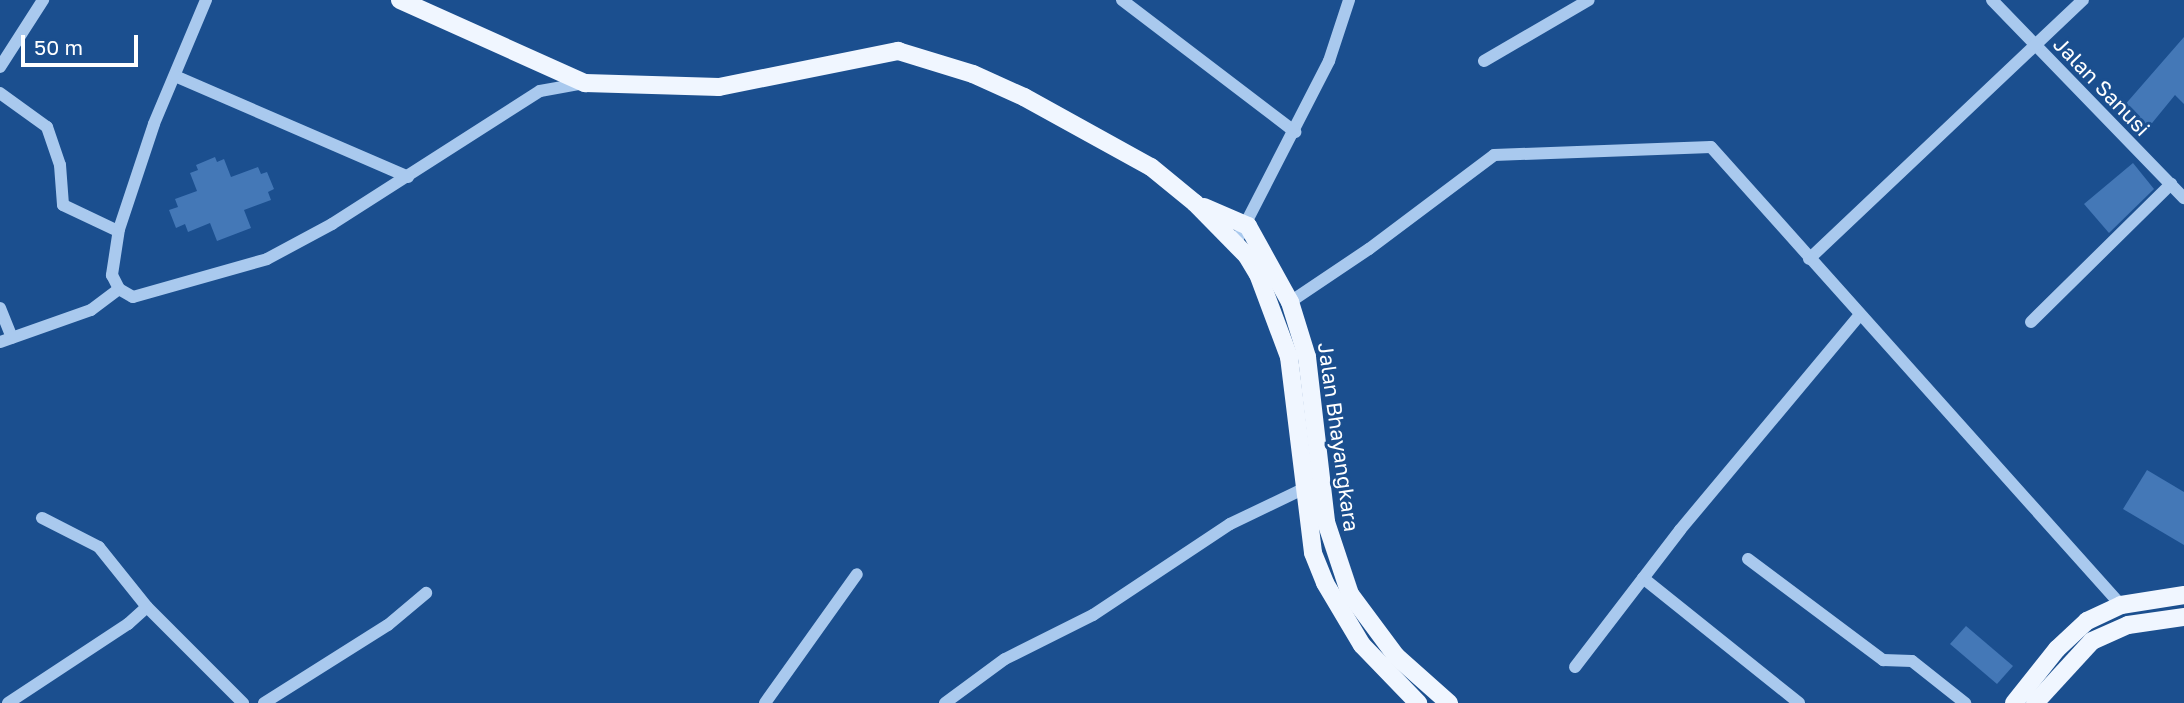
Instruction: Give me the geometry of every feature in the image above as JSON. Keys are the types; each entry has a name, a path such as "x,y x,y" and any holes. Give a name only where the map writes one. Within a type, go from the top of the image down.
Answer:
{"main road":[{"path":"400,0 585,83 719,87 898,51 973,74 1024,97 1152,167 1195,203 1248,226"},
{"name":"Jalan Bhayangkara","path":"1195,203 1235,244 1266,292 1289,358 1313,553 1325,583 1362,645 1418,703"},
{"name":"Jalan Bhayangkara","path":"1248,226 1290,302 1307,357 1335,559 1350,594 1396,656 1449,703"},
{"path":"2014,703 2073,632 2121,605 2184,595"},
{"path":"2035,703 2092,641 2128,625 2184,617"}],"street":[{"path":"0,67 43,0"},
{"path":"206,0 118,231 112,267 120,289 133,297 150,296 267,259 408,177 540,91 585,83"},
{"path":"1122,0 1295,132"},
{"path":"1235,244 1248,226 1329,61 1349,0"},
{"path":"1484,61 1589,0"},
{"name":"Jalan Sanusi","path":"1992,0 2184,198"},
{"path":"1809,259 2083,0"},
{"path":"175,76 408,177"},
{"path":"0,93 36,117 51,134 60,165 62,205 118,231"},
{"path":"1290,302 1369,249 1484,162 1504,152 1711,147 1859,316 2121,605"},
{"path":"2031,322 2171,184"},
{"path":"0,308 6,340 91,310 120,289"},
{"path":"1575,667 1643,578 1859,316"},
{"path":"945,703 998,664 1093,615 1230,524 1305,488"},
{"path":"42,518 99,547 147,607 243,703"},
{"path":"1748,559 1884,660 1912,661 1965,703"},
{"path":"765,703 857,574"},
{"path":"1643,578 1799,703"},
{"path":"264,703 388,625 426,593"},
{"path":"8,703 128,624 147,607"}],"building":[{"path":"2184,37 2184,104 2175,95 2139,139 2116,115"},
{"path":"215,157 217,162 224,159 231,177 258,167 261,174 267,172 274,189 268,192 271,200 244,210 251,228 217,241 210,223 188,232 185,224 176,228 169,210 178,207 175,199 197,191 190,173 198,170 196,165"},
{"path":"2133,163 2154,189 2109,233 2084,204"},
{"path":"2147,470 2184,492 2184,545 2123,509"},
{"path":"1966,626 2013,666 1997,684 1950,644"}]}
